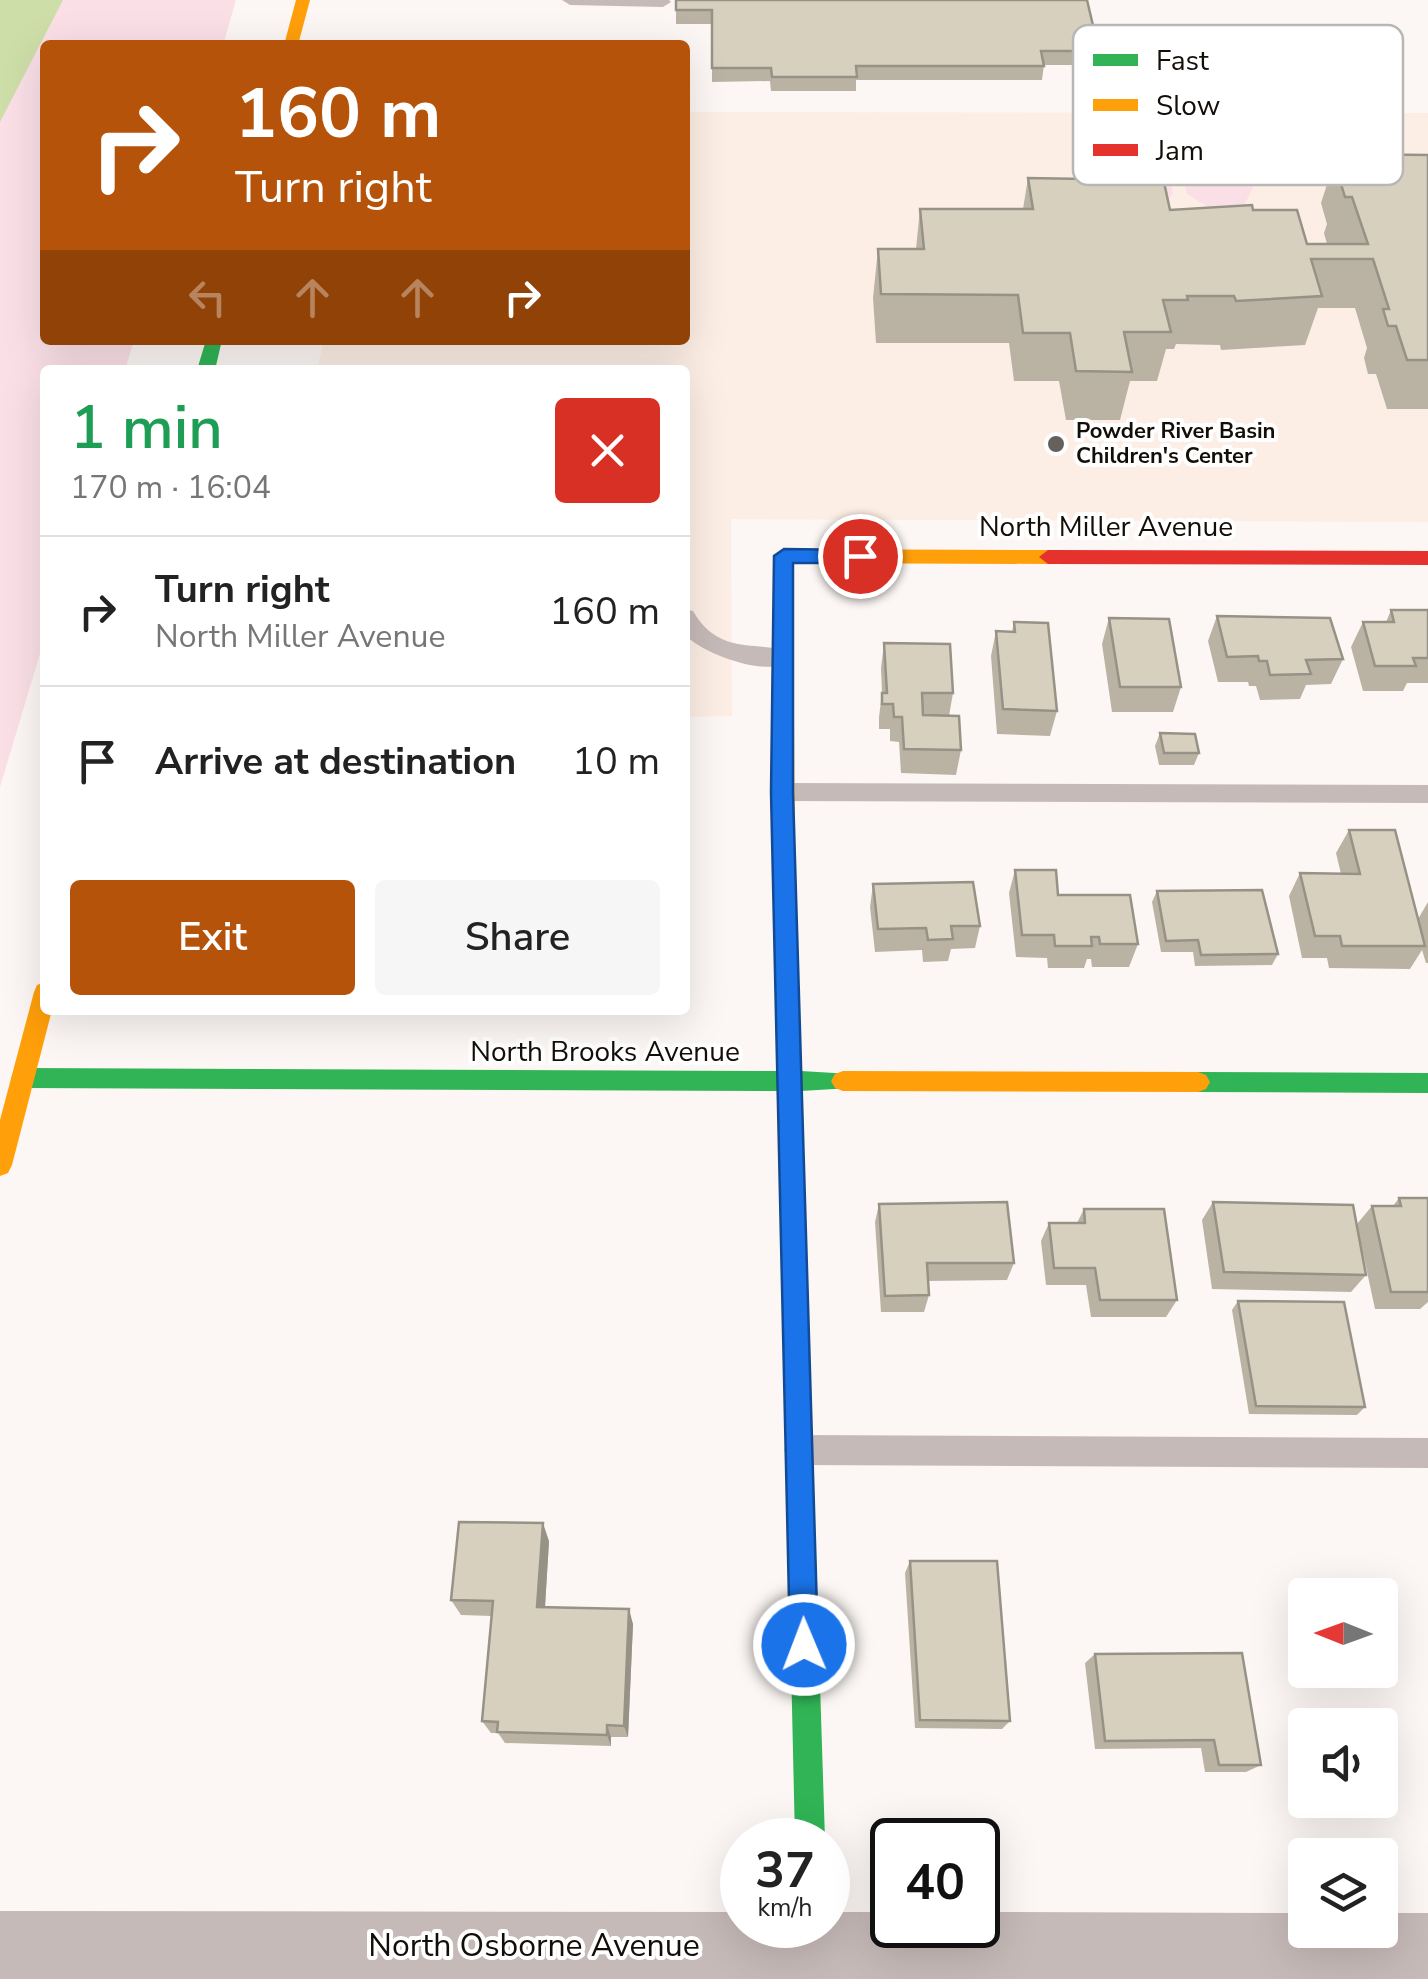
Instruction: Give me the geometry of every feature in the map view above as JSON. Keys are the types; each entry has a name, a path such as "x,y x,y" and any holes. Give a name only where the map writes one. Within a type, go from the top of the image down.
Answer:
{"street":[{"path":"292,40 302,0"},
{"name":"North Miller Avenue","path":"782,658 784,556 1428,558"},
{"path":"782,658 782,792 809,1818"},
{"path":"0,1165 40,1011"},
{"name":"North Brooks Avenue","path":"22,1078 1428,1083"},
{"name":"North Osborne Avenue","path":"0,1945 813,1950 1428,1947"}],"lane":[{"path":"570,0 663,2"},
{"path":"690,629 728,655 782,658"},
{"path":"782,792 1428,794"},
{"path":"799,1450 1428,1452"}],"shaded area":[{"path":"0,0 236,0 224,40 40,40 40,345 132,345 126,365 40,365 40,654 0,787"},
{"path":"0,0 63,0 40,40 0,122"},
{"name":"Powder River Basin Children's Center","path":"690,112 1073,113 1073,185 1403,185 1403,113 1428,113 1428,522 731,519 732,716 690,717 690,365 318,365 323,345 690,345"},
{"path":"1116,185 1171,185 1173,194 1156,210 1118,195"},
{"path":"1185,185 1254,185 1241,212 1216,212 1187,194"}],"building":[{"path":"676,0 1087,0 1093,25 1073,25 1073,51 1041,51 1044,66 856,66 857,77 772,77 771,68 712,68 712,10 676,10"},
{"path":"1403,155 1428,155 1428,360 1407,360 1396,326 1388,326 1383,309 1389,309 1373,259 1311,259 1322,296 1236,301 1234,296 1187,296 1188,300 1163,300 1171,332 1124,332 1132,372 1076,371 1070,333 1023,333 1018,295 881,294 878,249 924,249 920,209 1033,209 1028,178 1073,179 1073,185 1165,185 1170,210 1252,205 1253,210 1297,210 1307,244 1368,244 1352,197 1345,197 1341,185 1403,185"},
{"path":"1391,610 1428,610 1428,658 1413,658 1416,666 1375,666 1363,622 1394,622"},
{"path":"1217,616 1330,618 1343,659 1306,660 1311,674 1270,675 1267,661 1259,661 1258,656 1227,657"},
{"path":"1109,618 1169,619 1181,687 1120,687"},
{"path":"1014,622 1048,623 1057,711 1003,709 996,631 1015,632"},
{"path":"884,643 950,644 953,693 922,693 923,715 959,716 961,750 904,749 902,717 894,717 893,704 882,704 882,693 887,693"},
{"path":"1160,733 1195,734 1199,753 1164,753"},
{"path":"1349,830 1395,830 1425,946 1342,946 1340,936 1315,936 1300,873 1360,874"},
{"path":"1015,870 1056,870 1058,895 1130,895 1138,944 1100,944 1099,937 1091,937 1092,946 1055,946 1054,935 1022,935"},
{"path":"973,882 980,926 951,926 953,939 928,940 926,928 878,929 873,884"},
{"path":"1262,890 1278,954 1201,955 1198,940 1166,941 1157,891"},
{"path":"1399,1198 1428,1198 1428,1292 1391,1292 1372,1206 1401,1206"},
{"path":"1007,1202 1014,1263 927,1263 929,1295 885,1296 879,1204"},
{"path":"1213,1202 1353,1205 1366,1275 1224,1272"},
{"path":"1084,1209 1164,1209 1177,1300 1100,1300 1095,1268 1054,1268 1049,1223 1085,1223"},
{"path":"1238,1301 1344,1302 1365,1407 1256,1406"},
{"path":"459,1522 543,1523 537,1607 629,1609 624,1726 607,1725 607,1735 497,1732 498,1722 482,1721 493,1601 451,1600"},
{"path":"910,1561 997,1561 1010,1721 920,1720"},
{"path":"1242,1653 1261,1765 1219,1765 1214,1740 1105,1741 1095,1654"}],"traffic: fast":[{"path":"207,365 213,345"},
{"path":"784,880 809,1818"},
{"path":"23,1078 843,1081"},
{"path":"1198,1082 1428,1083"}],"traffic: slow":[{"path":"292,40 303,0"},
{"path":"784,880 784,556 1048,557"},
{"path":"0,1165 40,1011"},
{"path":"843,1081 1198,1082"}],"traffic: jam":[{"path":"1048,557 1428,558"}],"place":[{"name":"Powder River Basin Children's Center","path":"1056,444"}],"route":[{"path":"804,1645 782,792 784,556 860,556"}]}
